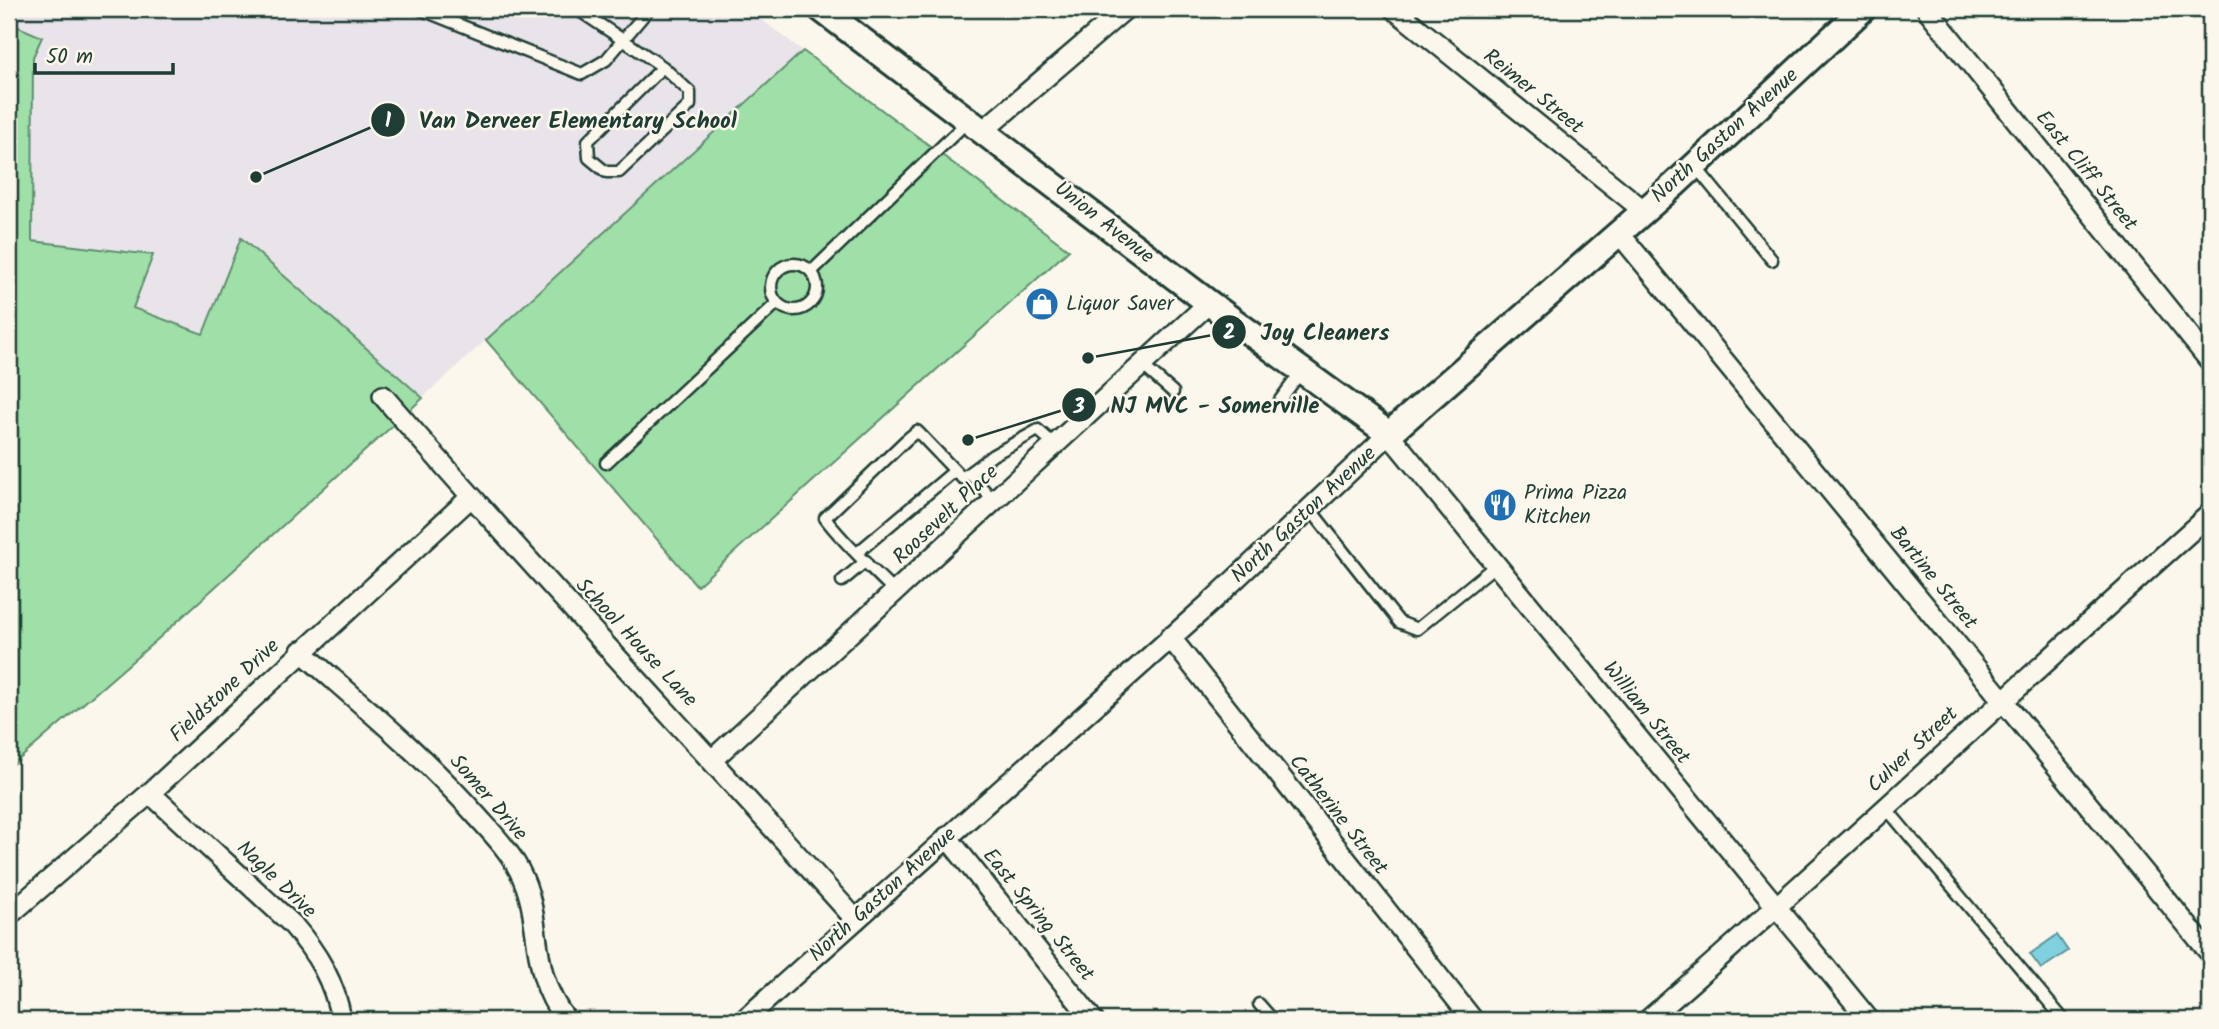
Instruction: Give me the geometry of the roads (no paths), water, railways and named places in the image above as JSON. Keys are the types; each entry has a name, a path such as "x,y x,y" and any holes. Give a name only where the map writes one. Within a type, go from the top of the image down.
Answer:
{"street":[{"name":"Union Avenue","path":"821,9 1209,303 1389,434"},
{"path":"977,125 1125,9"},
{"name":"Reimer Street","path":"1394,9 1643,210"},
{"name":"North Gaston Avenue","path":"744,1020 1170,637 1389,434 1694,166 1863,9"},
{"name":"East Cliff Street","path":"1927,9 2210,361"},
{"name":"Bartine Street","path":"1619,233 2210,953"},
{"name":"Roosevelt Place","path":"713,759 1209,303"},
{"name":"School House Lane","path":"383,396 471,498 713,759 856,920"},
{"name":"William Street","path":"1389,434 1869,1020"},
{"name":"Fieldstone Drive","path":"9,915 150,793 301,651 471,498"},
{"name":"Culver Street","path":"1657,1017 2002,698 2210,514"},
{"name":"Catherine Street","path":"1170,637 1473,1020"},
{"name":"Somer Drive","path":"301,651 408,745 453,789 507,850 528,894 543,982 553,1004 566,1020"},
{"name":"Nagle Drive","path":"150,793 310,945 326,970 341,1020"},
{"name":"East Spring Street","path":"947,837 1093,1020"}],"lane":[{"path":"420,9 582,74 606,60 649,9"},
{"path":"576,9 663,67 690,92 690,105 619,172 606,172 589,158 588,141 663,67"},
{"path":"811,272 977,125"},
{"path":"1694,166 1772,260"},
{"path":"798,264 811,272 817,293 808,306 793,311 776,303 770,285 776,271 783,266 798,264"},
{"path":"606,463 776,303"},
{"path":"1142,365 1173,392"},
{"path":"1280,400 1302,371"},
{"path":"895,592 866,561 846,548 825,518 917,431 961,478 1038,430 1055,445"},
{"path":"857,553 953,472"},
{"path":"968,473 994,501"},
{"path":"1310,509 1399,622 1417,629 1496,565"},
{"path":"842,581 866,561"},
{"path":"1886,807 2064,1020"},
{"path":"1259,1003 1273,1020"}],"water":[{"path":"2057,935 2068,951 2041,969 2030,954"}],"place":[{"name":"Van Derveer Elementary School","path":"256,177"},
{"name":"Liquor Saver","path":"1042,304"},
{"name":"Joy Cleaners","path":"1088,358"},
{"name":"NJ MVC - Somerville","path":"968,440"},
{"name":"Prima Pizza Kitchen","path":"1500,505"}]}
